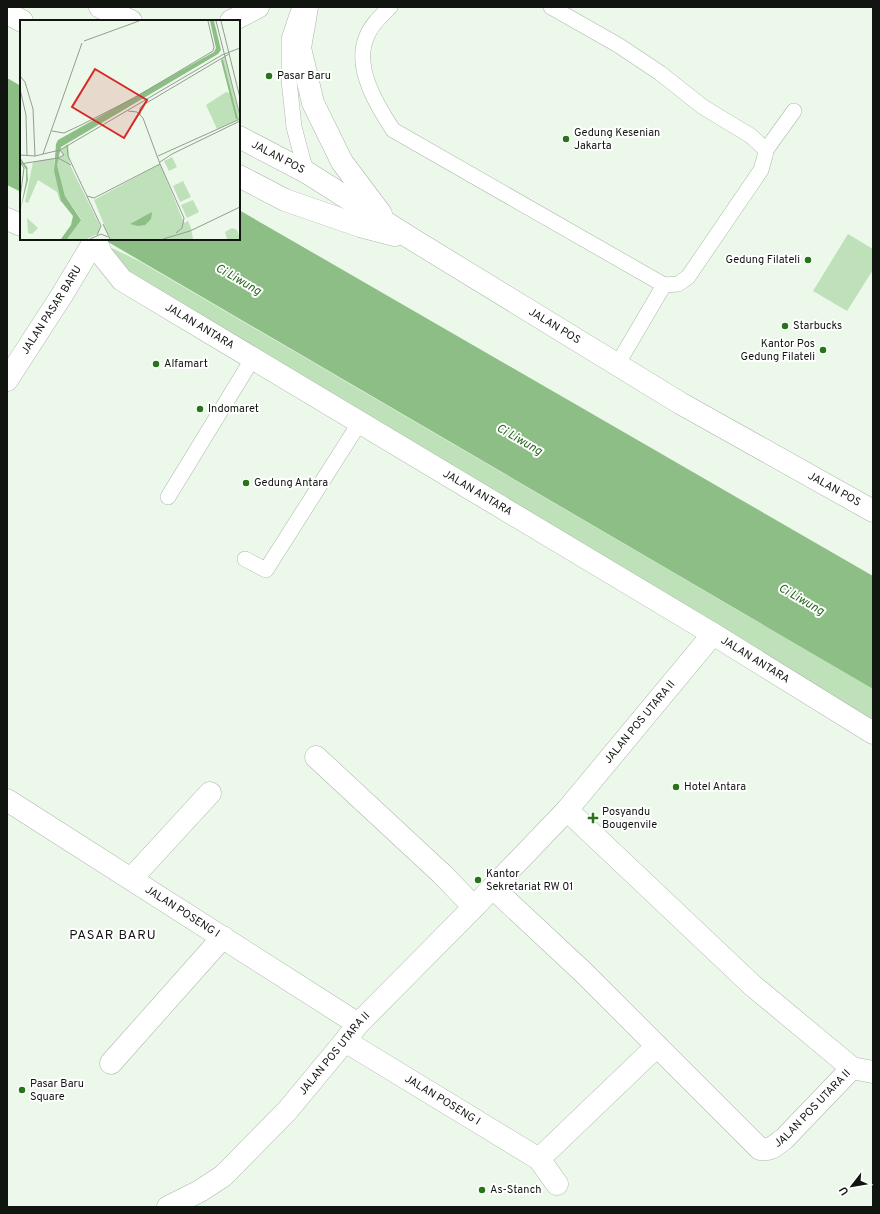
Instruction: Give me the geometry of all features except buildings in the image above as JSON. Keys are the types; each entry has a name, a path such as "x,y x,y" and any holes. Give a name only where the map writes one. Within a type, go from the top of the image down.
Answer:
{"street":[{"path":"100,7 129,20"},
{"path":"233,20 258,7"},
{"path":"307,7 300,48 313,103 342,162 389,225"},
{"path":"7,13 20,20"},
{"name":"JALAN POS","path":"240,138 306,172 389,225 680,403 873,511"},
{"path":"240,177 285,200 360,226 412,239"},
{"path":"7,219 20,226"},
{"name":"JALAN PASAR BARU","path":"7,380 62,295 90,240"},
{"name":"JALAN ANTARA","path":"91,240 122,280 713,634 873,733"},
{"name":"JALAN POS UTARA II","path":"168,1207 200,1191 223,1176 287,1111 358,1024 493,888 567,810 713,634"},
{"path":"316,756 442,874 474,907"},
{"path":"131,879 210,793"},
{"name":"JALAN POSENG I","path":"7,800 358,1024"},
{"name":"JALAN POS UTARA II","path":"493,888 583,972 760,1149 766,1150 784,1139 863,1070 752,985 567,810"},
{"path":"110,1063 223,937"},
{"name":"JALAN POSENG I","path":"345,1041 539,1159 558,1184"},
{"path":"539,1159 657,1046"}],"lane":[{"path":"299,7 289,39 289,80 294,127 306,172"},
{"path":"390,7 379,18 367,35 362,54 367,83 382,114 392,130 664,285 678,284 688,277 761,170 766,150 794,111"},
{"path":"551,7 618,45 648,65 703,107 751,136 766,150"},
{"path":"617,365 664,285"},
{"path":"168,497 252,358"},
{"path":"245,559 266,570 360,422"}],"shaded area":[{"path":"848,234 873,249 873,270 847,311 813,291"},
{"path":"95,240 139,261 873,689 873,727 122,280"}],"water":[{"path":"7,78 20,85 20,192 7,185"},
{"name":"Ci Liwung","path":"240,211 873,576 873,689 105,240 240,240"}],"place":[{"name":"Pasar Baru","path":"269,76"},
{"name":"Gedung Kesenian Jakarta","path":"566,139"},
{"name":"Gedung Filateli","path":"808,260"},
{"name":"Starbucks","path":"785,326"},
{"name":"Kantor Pos Gedung Filateli","path":"823,350"},
{"name":"Alfamart","path":"156,364"},
{"name":"Indomaret","path":"200,409"},
{"name":"Gedung Antara","path":"246,483"},
{"name":"Hotel Antara","path":"676,787"},
{"name":"Posyandu Bougenvile","path":"593,818"},
{"name":"Kantor Sekretariat RW 01","path":"478,880"},
{"name":"Pasar Baru Square","path":"22,1090"},
{"name":"As-Stanch","path":"482,1190"}],"district":[{"name":"PASAR BARU","path":"113,936"}]}
